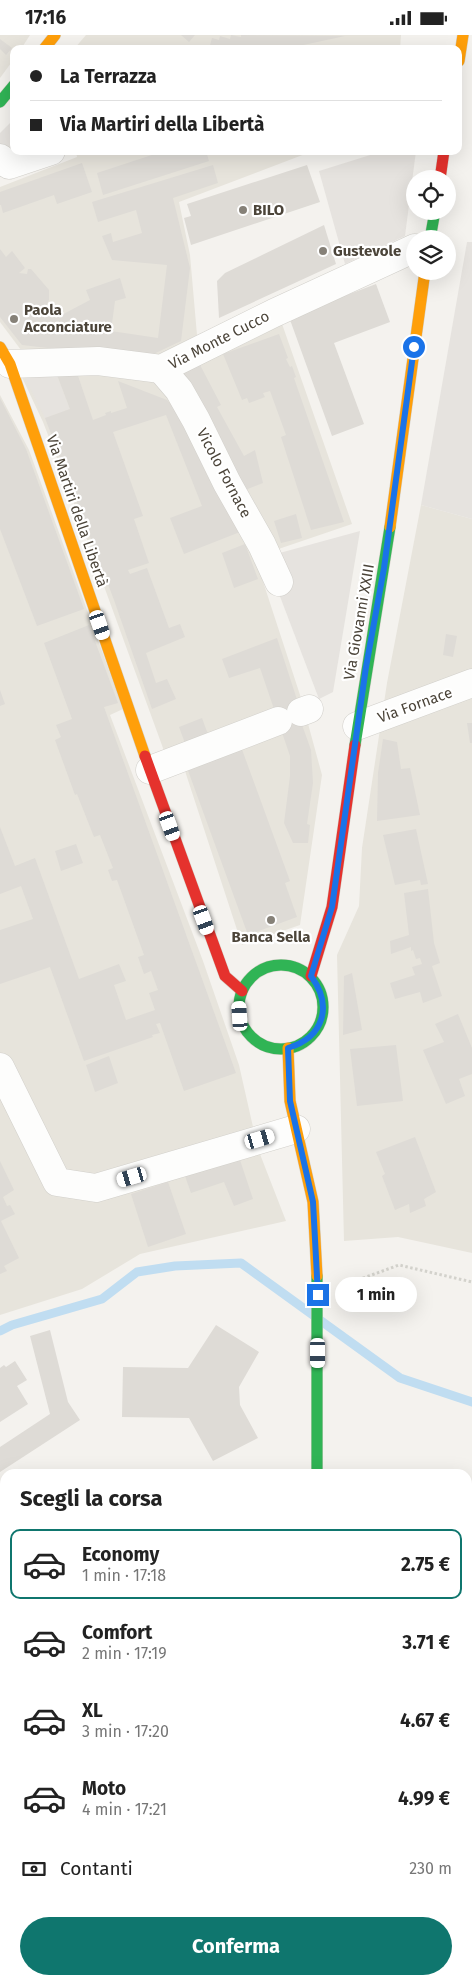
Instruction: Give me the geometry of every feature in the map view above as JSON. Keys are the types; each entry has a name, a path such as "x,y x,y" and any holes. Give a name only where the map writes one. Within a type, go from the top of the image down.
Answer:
{"main road":[{"path":"47,45 55,35"},
{"path":"0,102 10,90"},
{"path":"441,170 443,155"},
{"name":"Via Giovanni XXIII","path":"311,976 332,907 357,726 384,568 424,280"},
{"name":"Via Martiri della Libertà","path":"5,355 150,770 225,976 242,991"},
{"path":"272,965 286,965 299,968 311,976 323,999 323,1013 319,1026 311,1036 300,1044 288,1048 275,1049 263,1045 253,1038 245,1028 240,1016 239,1004 242,991 249,980 260,970 272,965"},
{"path":"288,1048 290,1101 313,1202 318,1295 317,1469"}],"street":[{"path":"0,158 9,165 38,155"},
{"name":"Via Monte Cucco","path":"5,355 98,361 161,369 274,313 406,252"},
{"name":"Vicolo Fornace","path":"161,369 179,390 196,420 227,483 262,545 279,582"},
{"name":"Via Fornace","path":"357,726 472,683"},
{"path":"150,770 296,714"},
{"path":"0,1067 57,1182 96,1187 296,1129"}],"path":[{"path":"318,1295 399,1265 472,1282"}],"shaded area":[{"path":"0,35 30,35 24,45 10,45 10,64 0,78"},
{"path":"86,35 401,35 400,45 77,45"},
{"path":"10,123 10,155 60,155 0,177 0,133"},
{"path":"77,155 302,155 179,202 190,255 197,335 274,301 352,524 255,557 301,698 322,775 300,925 242,945 185,771 167,759 62,471 43,422 19,371 24,354 0,322 0,187 77,157"},
{"path":"370,155 415,155 414,170 406,170 407,220 405,236 345,264 319,171"},
{"path":"467,242 472,242 472,519 421,505"},
{"path":"54,367 70,409 45,418 22,371"},
{"path":"0,395 29,450 123,709 110,715 203,961 239,1065 258,1149 286,1221 140,1254 82,1289 0,1315"},
{"path":"421,505 472,519 472,1253 398,1237 344,1241 337,955 359,906 362,848 387,683"},
{"path":"360,531 333,692 319,699 265,557"}],"building":[{"path":"181,35 195,35 189,42"},
{"path":"231,35 241,37 241,35 345,36 303,45 210,45 212,38 219,40 220,36 230,39"},
{"path":"0,39 10,46 10,50 6,55 0,49"},
{"path":"152,155 207,155 209,161 103,195 97,173"},
{"path":"82,163 92,192 57,204 54,195 3,213 0,205 0,192"},
{"path":"213,165 218,183 173,198 190,268 181,341 143,359 22,345 0,317 0,249 6,257 12,251 25,268 19,273 27,274 28,269 31,269 49,290 49,300 46,306 56,318 90,300 86,290 120,278 126,298 115,301 111,331 158,338 167,265 112,260 102,236 111,233 113,242 142,233 136,210 98,222 92,202"},
{"name":"BILO","path":"307,165 320,202 191,245 184,218 191,216 187,204"},
{"name":"BILO","path":"324,225 336,264 219,318 217,281 225,273"},
{"path":"376,284 390,322 334,343 364,424 332,436 289,317"},
{"path":"279,334 288,358 286,359 290,367 292,366 296,377 294,378 344,522 311,530 281,437 286,435 270,391 263,393 265,397 249,403 247,398 242,400 223,354"},
{"path":"198,361 221,405 217,407 244,456 255,450 263,483 240,492 174,370"},
{"path":"54,367 76,370 93,420 106,415 105,413 127,408 118,381 167,400 191,425 240,532 184,554 170,518 202,506 166,415 113,432 143,516 134,519 149,563 128,570 130,574 147,568 169,628 180,624 185,637 146,653 156,683 167,679 176,699 152,709 114,600 45,418 70,409"},
{"path":"0,398 26,449 84,609 37,626 0,529"},
{"path":"296,514 302,538 281,543 274,521"},
{"path":"245,544 258,579 234,588 222,553"},
{"path":"89,625 118,703 104,707 236,1073 184,1091 160,1023 156,1024 160,1033 152,1035 153,1037 84,1061 50,967 0,984 0,930 33,919 21,886 0,894 0,827 15,866 35,858 79,979 119,964 126,981 114,985 126,1020 155,1010 149,993 158,990 151,971 144,974 138,957 144,955 117,880 112,881 108,870 113,868 100,835 94,837 77,794 75,795 55,740 61,737 56,725 72,719 44,643"},
{"path":"446,634 457,636 453,657 443,655"},
{"path":"277,638 301,712 300,719 311,750 313,783 307,824 310,825 308,843 293,843 284,823 290,776 290,756 260,668 229,678 222,659"},
{"path":"0,690 5,704 0,706"},
{"path":"202,718 209,737 186,746 179,727"},
{"path":"467,723 472,723 472,743 470,743"},
{"path":"383,739 397,742 401,769 410,768 420,815 377,821 378,773"},
{"path":"240,744 290,881 285,883 297,917 248,935 186,765"},
{"path":"416,829 428,884 421,885 420,880 395,885 383,835"},
{"path":"76,844 83,863 61,871 55,851"},
{"path":"428,889 434,943 440,963 432,966 442,996 423,1003 420,992 395,999 390,983 415,975 412,967 422,964 420,958 416,959 413,950 411,951 411,947 391,954 390,941 409,935 404,893"},
{"path":"352,973 362,1030 343,1035 344,976"},
{"path":"458,1014 472,1048 472,1074 459,1079 465,1096 446,1104 423,1050 444,1042 435,1024"},
{"path":"396,1045 403,1101 357,1106 350,1049"},
{"path":"109,1056 118,1083 95,1092 86,1065"},
{"path":"415,1137 436,1192 424,1199 426,1206 410,1213 409,1204 395,1210 382,1176 385,1174 376,1152"},
{"path":"239,1157 253,1199 234,1206 224,1182 191,1193 185,1176"},
{"path":"0,1161 14,1190 3,1197 7,1206 10,1205 15,1214 1,1221 19,1258 4,1266 7,1271 0,1274"},
{"path":"168,1182 186,1234 148,1247 131,1194"},
{"path":"216,1325 259,1352 239,1387 240,1405 258,1438 213,1461 189,1418 122,1417 123,1367 188,1368"},
{"path":"50,1330 68,1402 80,1420 5,1469 0,1469 0,1447 50,1414 30,1336"},
{"path":"15,1361 27,1380 17,1386 28,1404 0,1422 0,1368 4,1365 6,1367"}],"waterway":[{"path":"0,1331 12,1325 102,1299 137,1272 175,1266 241,1263 400,1378 472,1402"}],"traffic: fast":[{"path":"0,102 10,90"},
{"path":"432,230 433,220"},
{"path":"355,745 390,527"},
{"path":"281,965 297,968 311,977 320,991 323,1007 320,1023 311,1037 297,1046 281,1049 265,1046 251,1037 242,1023 239,1007 242,991 251,977 265,968 281,965"},
{"path":"317,1276 317,1469"}],"traffic: slow":[{"path":"47,45 55,35"},
{"path":"461,45 463,35"},
{"path":"390,527 424,280"},
{"path":"0,347 10,364 145,756"},
{"path":"288,1048 290,1101 313,1202 317,1276"}],"traffic: jam":[{"path":"441,170 443,155"},
{"path":"311,976 332,907 355,745"},
{"path":"145,756 225,976 242,991"}],"place":[{"name":"BILO","path":"243,210"},
{"name":"Gustevole","path":"323,251"},
{"name":"Paola Acconciature","path":"14,319"},
{"name":"Banca Sella","path":"271,920"}],"route":[{"path":"318,1295 313,1202 290,1101 288,1048 300,1044 311,1036 319,1026 323,1013 323,999 311,976 332,907 366,667 384,568 414,347"}]}
